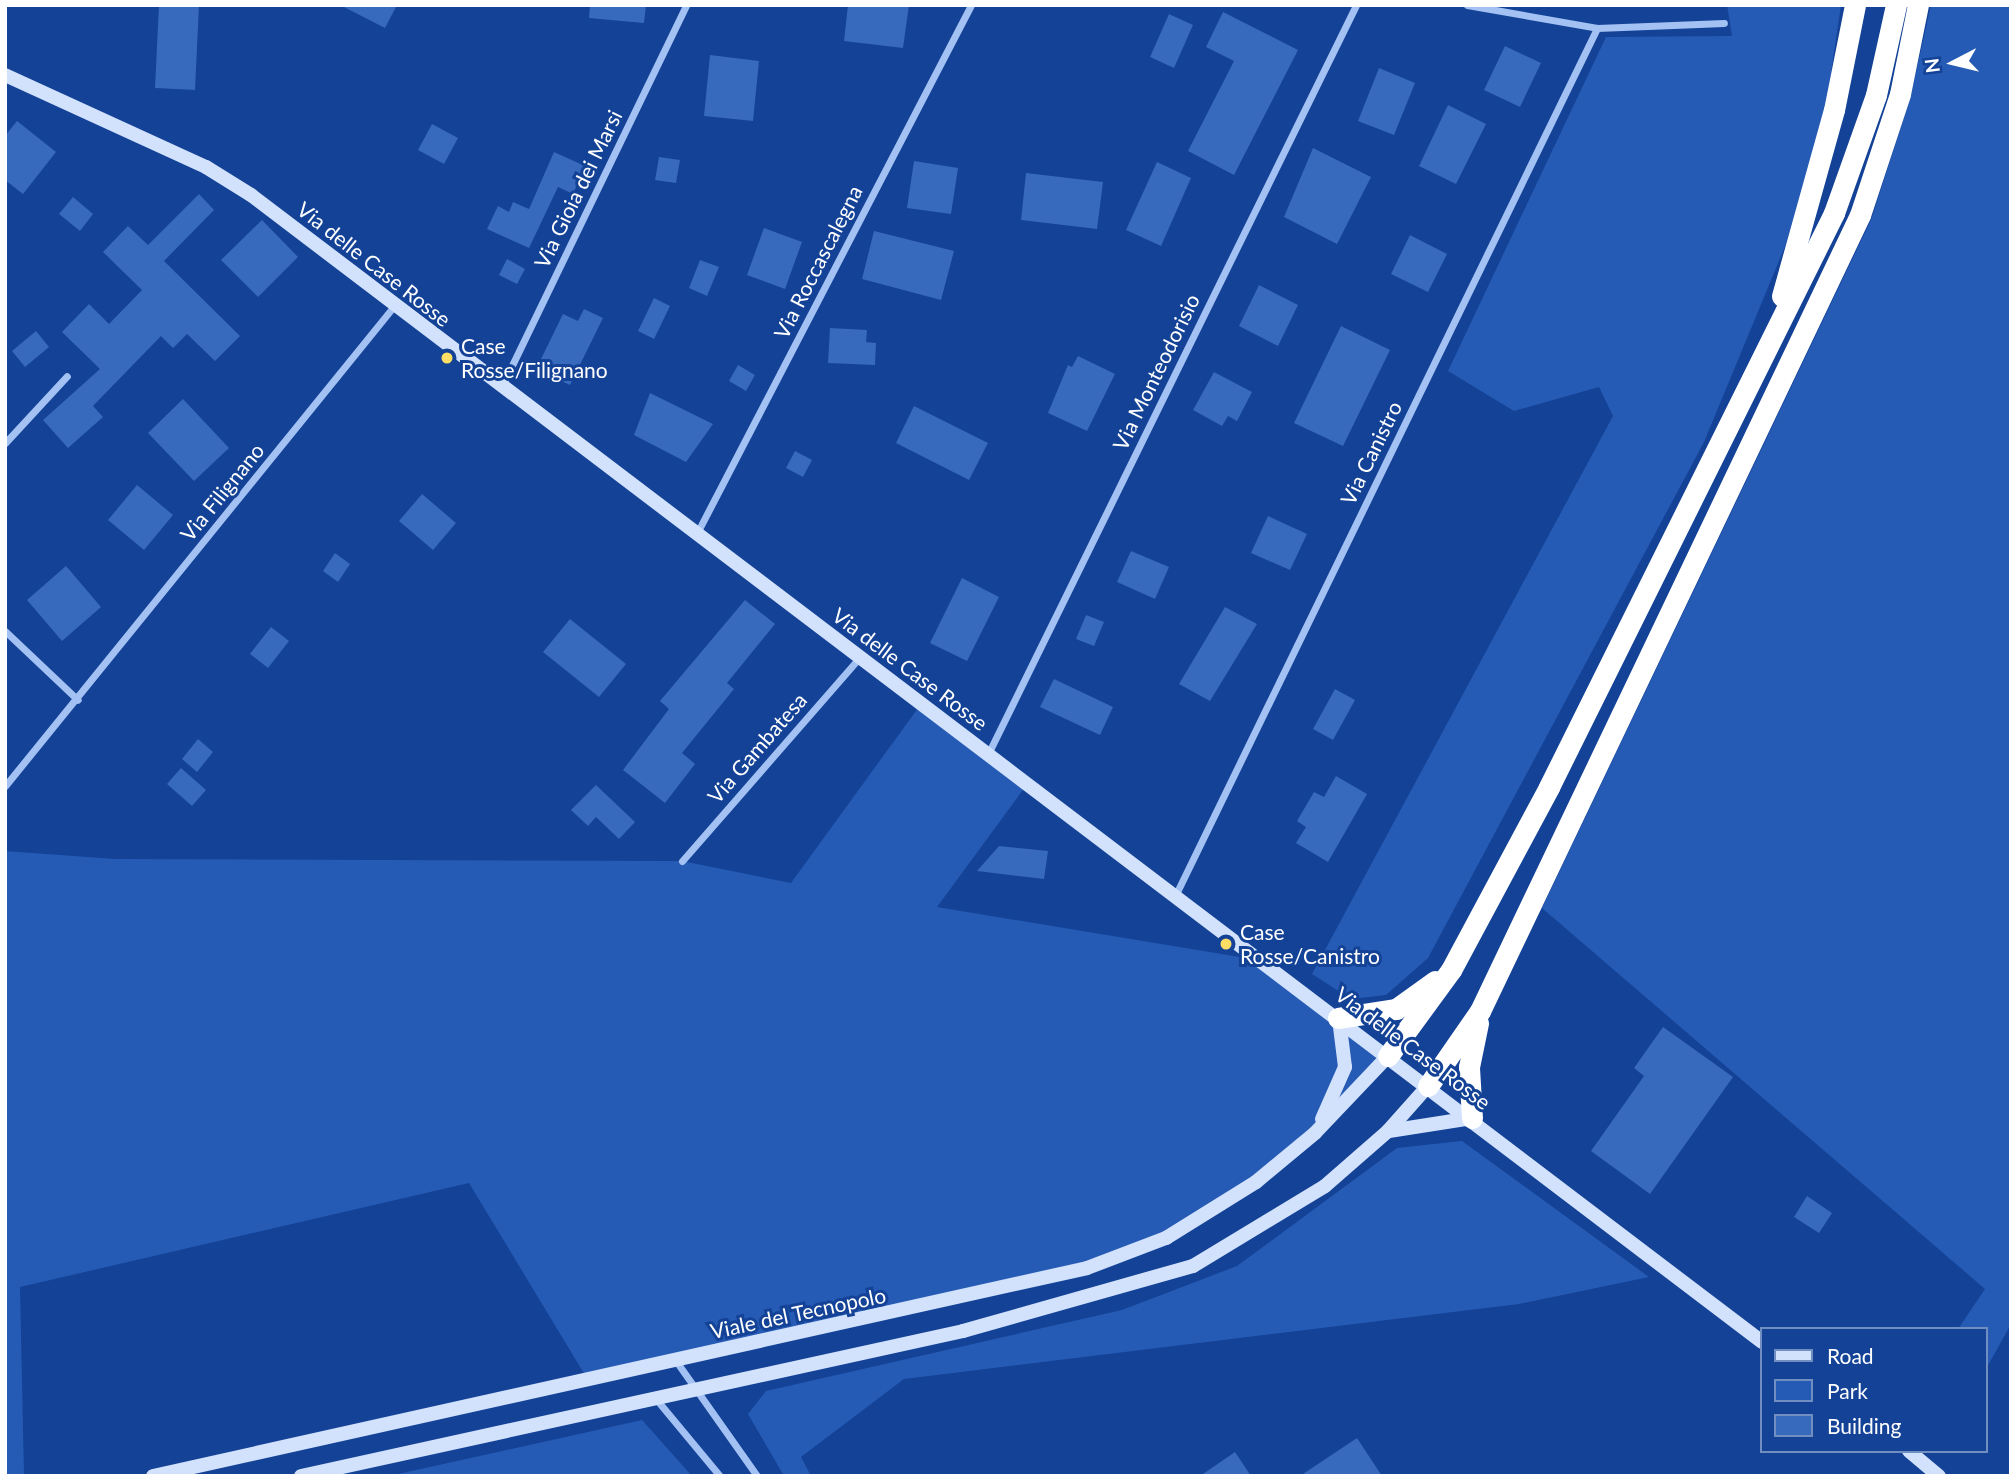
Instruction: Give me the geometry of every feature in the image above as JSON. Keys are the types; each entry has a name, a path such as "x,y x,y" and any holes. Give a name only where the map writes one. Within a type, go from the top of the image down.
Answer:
{"highway":[{"path":"1747,390 1809,208 1856,5"},
{"path":"1388,1056 1451,970 1549,787 1834,212 1876,95 1896,5"},
{"path":"1428,1086 1480,1010 1860,215 1900,94 1918,5"},
{"path":"1338,1018 1396,1009 1451,970"},
{"path":"1472,1118 1469,1068 1480,1010"}],"main road":[{"name":"Via delle Case Rosse","path":"5,75 206,167 1176,894 1760,1340"},
{"path":"1315,1133 1345,1067 1338,1018"},
{"name":"Viale del Tecnopolo","path":"153,1476 1087,1268 1166,1238 1205,1217 1315,1133 1388,1056"},
{"path":"301,1476 963,1331 1193,1266 1325,1186 1388,1131 1428,1086"},
{"path":"1388,1131 1472,1118"},
{"path":"1911,1453 1939,1476"}],"street":[{"name":"Via Gioia dei Marsi","path":"501,387 686,5"},
{"name":"Via Roccascalegna","path":"696,535 971,5"},
{"name":"Via Monteodorisio","path":"988,754 1356,5"},
{"path":"1467,5 1597,28 1724,23"},
{"name":"Via Canistro","path":"1176,894 1597,28"},
{"name":"Via Filignano","path":"5,786 78,700 394,306"},
{"path":"5,443 67,376"},
{"path":"5,631 78,700"},
{"name":"Via Gambatesa","path":"682,860 859,658"},
{"path":"676,1361 757,1476"},
{"path":"656,1399 720,1476"}],"green space":[{"path":"1727,5 1841,5 1826,107 1786,244 1704,442 1428,958 1386,995 1351,999 1312,974 1613,416 1599,387 1514,411 1448,371 1606,37 1732,36"},
{"path":"1931,5 2011,5 2011,1324 1988,1365 1988,1327 1959,1327 1985,1289 1542,908 1871,220 1910,99"},
{"path":"921,704 1028,783 937,907 1264,961 1388,1056 1306,1140 1205,1217 1087,1268 588,1380 469,1183 20,1287 24,1476 5,1476 5,851 115,859 682,861 791,883"},
{"path":"1462,1141 1649,1277 1519,1304 904,1379 801,1457 811,1476 784,1476 748,1414 766,1391 1122,1310 1237,1266 1397,1148"},
{"path":"642,1420 692,1476 389,1476"}],"building":[{"path":"159,5 199,5 195,90 155,88"},
{"path":"340,5 397,5 385,28"},
{"path":"590,5 646,5 644,23 589,18"},
{"path":"848,5 909,5 903,48 844,41"},
{"path":"1223,12 1298,50 1234,175 1188,151 1234,61 1206,47"},
{"path":"1169,14 1193,25 1174,68 1150,57"},
{"path":"1505,46 1541,63 1520,107 1484,90"},
{"path":"710,55 759,61 753,121 704,116"},
{"path":"1379,68 1415,83 1394,135 1358,121"},
{"path":"1448,105 1486,124 1456,184 1419,166"},
{"path":"17,121 56,152 23,194 5,180 5,136"},
{"path":"432,124 458,138 444,164 418,150"},
{"path":"1313,148 1371,177 1337,244 1284,217"},
{"path":"554,152 585,166 573,194 558,187 529,248 487,229 498,206 509,212 513,202 529,209"},
{"path":"659,157 680,160 676,183 655,180"},
{"path":"914,161 958,168 951,214 907,208"},
{"path":"1157,162 1191,178 1161,246 1126,230"},
{"path":"1026,173 1103,182 1097,229 1021,220"},
{"path":"199,194 214,210 164,261 240,336 215,361 187,334 173,348 161,336 93,406 103,417 68,448 43,420 100,369 62,332 89,304 109,324 142,290 103,252 128,226 148,245"},
{"path":"73,197 93,214 80,231 59,214"},
{"path":"262,220 298,257 258,297 221,260"},
{"path":"764,228 802,242 785,289 747,275"},
{"path":"874,231 954,251 941,300 862,279"},
{"path":"1410,235 1447,254 1428,292 1391,274"},
{"path":"507,259 525,269 517,284 499,275"},
{"path":"700,260 719,267 707,296 689,288"},
{"path":"1259,285 1298,305 1278,346 1239,326"},
{"path":"654,298 670,306 654,339 638,331"},
{"path":"584,309 603,318 570,385 553,377 558,368 541,359 563,314 578,321"},
{"path":"1341,326 1390,350 1343,446 1294,423"},
{"path":"830,328 867,330 866,342 876,343 875,365 828,363"},
{"path":"36,331 49,347 25,367 12,351"},
{"path":"1078,356 1115,374 1087,431 1048,413 1068,365 1072,367"},
{"path":"738,365 755,375 746,391 729,381"},
{"path":"1214,372 1252,392 1237,421 1228,416 1222,426 1193,410"},
{"path":"650,393 713,424 686,462 634,435"},
{"path":"183,399 229,448 194,481 148,433"},
{"path":"914,406 988,443 969,480 896,443"},
{"path":"795,451 812,460 803,477 786,468"},
{"path":"137,485 173,515 144,550 108,520"},
{"path":"422,494 456,523 433,550 399,521"},
{"path":"1268,516 1307,534 1290,570 1251,553"},
{"path":"1131,551 1169,567 1155,599 1117,582"},
{"path":"335,553 350,564 338,582 323,571"},
{"path":"66,566 101,607 62,641 27,600"},
{"path":"962,578 999,597 967,661 930,643"},
{"path":"745,600 775,624 727,683 734,689 682,753 695,764 665,803 623,770 669,709 660,701"},
{"path":"1225,607 1257,624 1210,701 1179,684"},
{"path":"1086,615 1104,622 1094,646 1076,639"},
{"path":"570,619 626,664 599,697 543,652"},
{"path":"271,627 289,641 268,668 250,654"},
{"path":"1054,679 1113,707 1100,735 1040,707"},
{"path":"1335,689 1355,700 1333,740 1313,729"},
{"path":"198,739 213,752 197,772 182,759"},
{"path":"181,768 206,790 192,806 167,784"},
{"path":"1336,776 1367,794 1328,862 1296,843 1306,827 1297,821 1314,792 1324,797"},
{"path":"596,785 635,822 619,839 596,817 588,826 571,810"},
{"path":"999,846 1048,851 1044,879 977,871"},
{"path":"1663,1027 1733,1077 1650,1194 1591,1151 1644,1076 1634,1068"},
{"path":"1807,1196 1832,1213 1819,1233 1794,1217"},
{"path":"1357,1438 1382,1476 1300,1476"},
{"path":"1235,1452 1251,1476 1200,1476"}],"place":[{"name":"Case Rosse/Filignano","path":"447,358"},
{"name":"Case Rosse/Canistro","path":"1226,944"}]}
